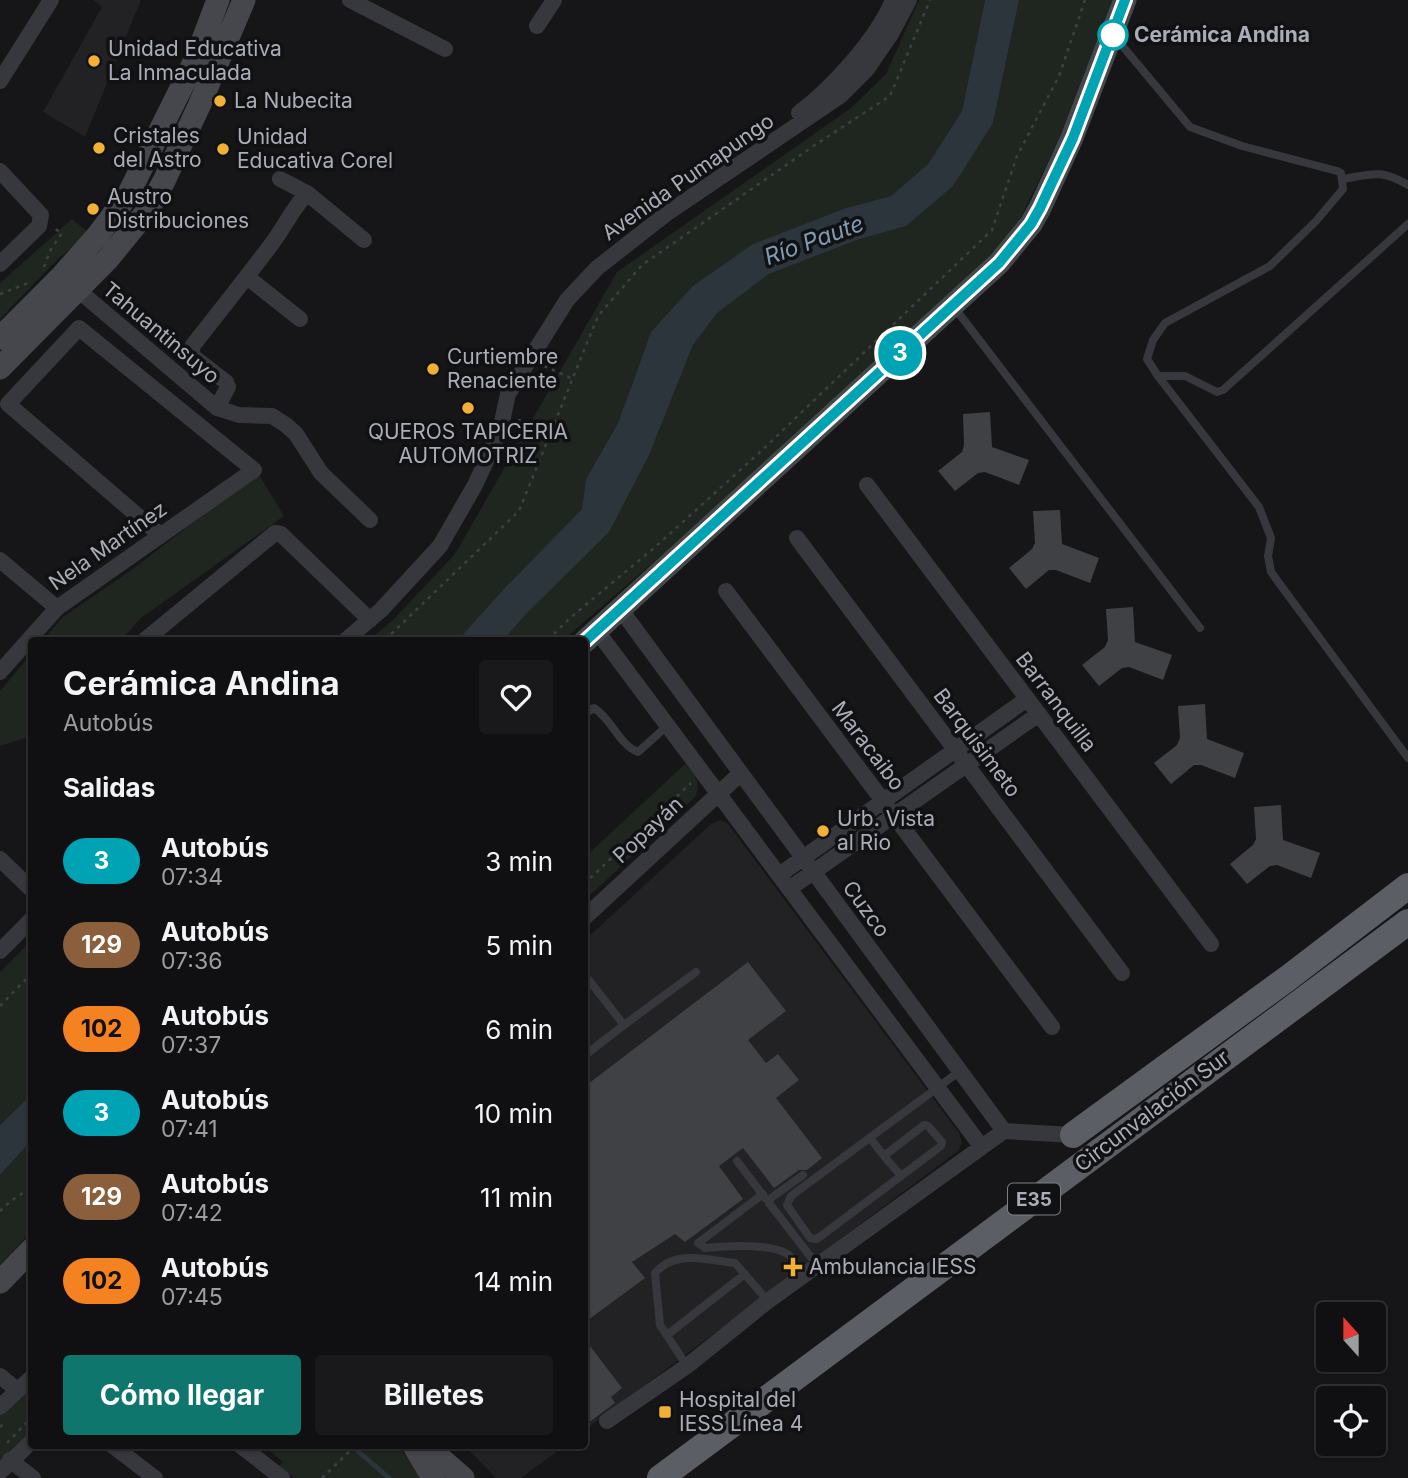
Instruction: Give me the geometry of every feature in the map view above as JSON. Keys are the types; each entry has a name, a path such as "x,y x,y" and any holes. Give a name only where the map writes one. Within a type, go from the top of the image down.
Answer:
{"highway":[{"name":"Circunvalación Sur","path":"1073,1135 1288,978 1408,886"},
{"name":"Circunvalación Sur","path":"660,1478 1408,922"}],"main road":[{"path":"0,368 69,284 98,235 129,193 191,68 218,0"},
{"path":"0,338 69,284 107,260 148,210 199,106 244,0"},
{"path":"591,637 999,263 1031,224 1073,138 1125,0"},
{"path":"0,1282 28,1261"},
{"path":"416,1449 433,1478"},
{"path":"429,1449 463,1478"}],"street":[{"path":"0,81 51,0"},
{"path":"350,0 445,49"},
{"path":"537,26 554,0"},
{"path":"666,214 812,103 862,49 893,0"},
{"name":"Avenida Pumapungo","path":"350,637 370,620 446,536 475,485 500,430 508,394 567,300 590,276 666,214 840,96 867,69 891,34 909,0"},
{"path":"0,171 41,212 41,221 0,264"},
{"path":"280,178 307,193 364,240"},
{"path":"307,193 247,277 193,345 191,355 229,387 217,408 239,415 272,416 286,425 296,434 321,473 370,520"},
{"path":"247,277 300,319"},
{"name":"Tahuantinsuyo","path":"69,284 217,408"},
{"name":"Nela Martínez","path":"31,637 57,608 254,470 79,328 8,404 160,535"},
{"name":"Barranquilla","path":"867,485 1211,944"},
{"path":"154,637 267,537 275,533 281,534 370,620"},
{"name":"Barquisimeto","path":"797,538 1122,973"},
{"path":"0,559 57,608"},
{"name":"Maracaibo","path":"726,591 1052,1027"},
{"name":"Cuzco","path":"621,610 1004,1130"},
{"path":"591,637 667,726 981,1146"},
{"name":"Nela Martínez","path":"0,672 28,641"},
{"path":"779,875 1027,699"},
{"path":"789,888 1039,715"},
{"name":"Popayán","path":"588,914 741,773"},
{"path":"0,859 28,886"},
{"path":"0,951 28,923"},
{"path":"607,1421 687,1366 768,1301 1004,1130 1073,1135"},
{"path":"0,1376 17,1390"},
{"path":"0,1407 28,1380"},
{"path":"28,1444 3,1461 33,1478"},
{"path":"117,1449 155,1478"},
{"path":"243,1449 261,1472 282,1478"}],"lane":[{"path":"1113,34 1190,127 1242,146 1337,171 1343,179 1343,189 1316,221 1270,266 1165,323 1153,340 1147,359 1259,507 1270,538 1268,556 1271,572 1408,758"},
{"path":"1343,179 1380,173 1392,175 1408,185"},
{"path":"1158,376 1185,376 1217,392 1223,390 1408,224"},
{"path":"952,305 1200,628"},
{"path":"588,712 594,708 602,713 630,749 638,752 667,726"},
{"path":"588,1053 696,972"},
{"path":"588,979 624,1025"},
{"path":"884,1156 924,1125 942,1142 941,1146 817,1239 810,1238 787,1205 787,1200 960,1071"},
{"path":"870,1138 901,1176"},
{"path":"737,1161 817,1265"},
{"path":"769,1203 771,1198 803,1175"},
{"path":"763,1195 698,1242 705,1248 735,1245 778,1250 790,1256 800,1278"},
{"path":"687,1366 660,1325 655,1273 663,1264 676,1258 735,1263 768,1301"},
{"path":"667,1335 745,1274"}],"path":[{"path":"388,637 519,511 598,316 642,265 890,96 930,0"},
{"path":"551,637 758,454 992,230 1017,156 1059,76 1085,0"},
{"path":"41,221 62,233 50,251 40,276 42,278 52,274 69,284"},
{"path":"0,294 30,281"},
{"path":"529,357 571,378"},
{"path":"514,435 520,423 519,411"},
{"path":"588,880 702,772"},
{"path":"0,1006 28,977"},
{"path":"0,1211 28,1190"},
{"path":"3,1461 28,1423"},
{"path":"322,1478 352,1449"}],"shaded area":[{"name":"Unidad Educativa La Inmaculada","path":"93,0 141,0 85,137 43,112 102,7"},
{"path":"919,0 985,0 962,111 928,164 891,196 846,208 756,243 651,332 618,423 586,479 582,509 461,637 373,637 393,620 455,554 617,272 851,108 886,74"},
{"path":"1019,0 1114,0 1073,109 1013,234 792,443 566,637 506,637 528,612 650,453 693,345 717,312 769,274 857,240 906,226 993,123"},
{"path":"72,219 89,233 57,260 0,319 0,283"},
{"path":"258,473 284,516 141,618 124,637 46,637 63,617 130,571"},
{"path":"28,658 28,737 0,746 0,691"},
{"path":"685,764 698,783 695,797 588,897 588,854"},
{"path":"720,820 728,824 959,1133 962,1143 958,1151 588,1428 588,937 711,824"},
{"path":"28,944 28,1098 0,1125 0,972"},
{"path":"28,1144 28,1235 0,1265 0,1175"},
{"path":"28,1385 28,1433 0,1462 0,1413"},
{"path":"268,1449 400,1449 423,1478 294,1478 279,1466 283,1462"},
{"path":"468,1449 560,1449 521,1478 496,1478"}],"water":[{"name":"Río Paute","path":"985,0 1019,0 993,123 953,186 906,226 857,240 769,274 717,313 693,345 650,453 609,532 506,637 461,637 582,509 586,479 618,423 651,332 693,286 753,244 846,208 891,196 928,164 962,111"},
{"path":"28,1098 28,1144 0,1175 0,1125"}],"building":[{"path":"990,412 992,447 1029,460 1019,485 985,472 978,473 955,491 938,471 962,452 963,414"},
{"path":"1060,510 1062,544 1099,558 1090,583 1056,570 1049,570 1026,589 1009,568 1032,549 1035,543 1033,511"},
{"path":"1133,607 1135,642 1172,655 1163,680 1129,667 1122,668 1099,686 1082,665 1105,647 1108,640 1106,609"},
{"path":"1205,704 1207,739 1244,753 1235,778 1201,765 1194,765 1171,784 1154,763 1177,745 1180,738 1178,706"},
{"path":"1281,805 1283,840 1320,853 1311,878 1277,865 1270,866 1247,884 1230,864 1253,845 1256,839 1254,807"},
{"path":"748,962 786,1011 748,1040 766,1063 778,1054 799,1080 776,1098 822,1158 807,1170 799,1170 774,1188 743,1148 719,1166 743,1199 685,1242 675,1234 632,1262 645,1278 588,1320 588,1084"},
{"path":"588,1343 622,1388 611,1397 615,1403 588,1423"}],"waterway":[{"path":"355,1449 389,1478"}],"bus line":[{"name":"3","path":"588,639 999,263 1020,240 1040,208 1073,138 1125,0"}],"place":[{"name":"Cerámica Andina","path":"1113,35"},
{"name":"Unidad Educativa La Inmaculada","path":"94,61"},
{"name":"La Nubecita","path":"220,101"},
{"name":"Cristales del Astro","path":"99,148"},
{"name":"Unidad Educativa Corel","path":"223,149"},
{"name":"Austro Distribuciones","path":"93,209"},
{"name":"Curtiembre Renaciente","path":"433,369"},
{"name":"QUEROS TAPICERIA AUTOMOTRIZ","path":"468,408"},
{"name":"Urb. Vista al Rio","path":"823,831"},
{"name":"Ambulancia IESS","path":"793,1267"},
{"name":"Hospital del IESS Línea 4","path":"665,1412"}]}
